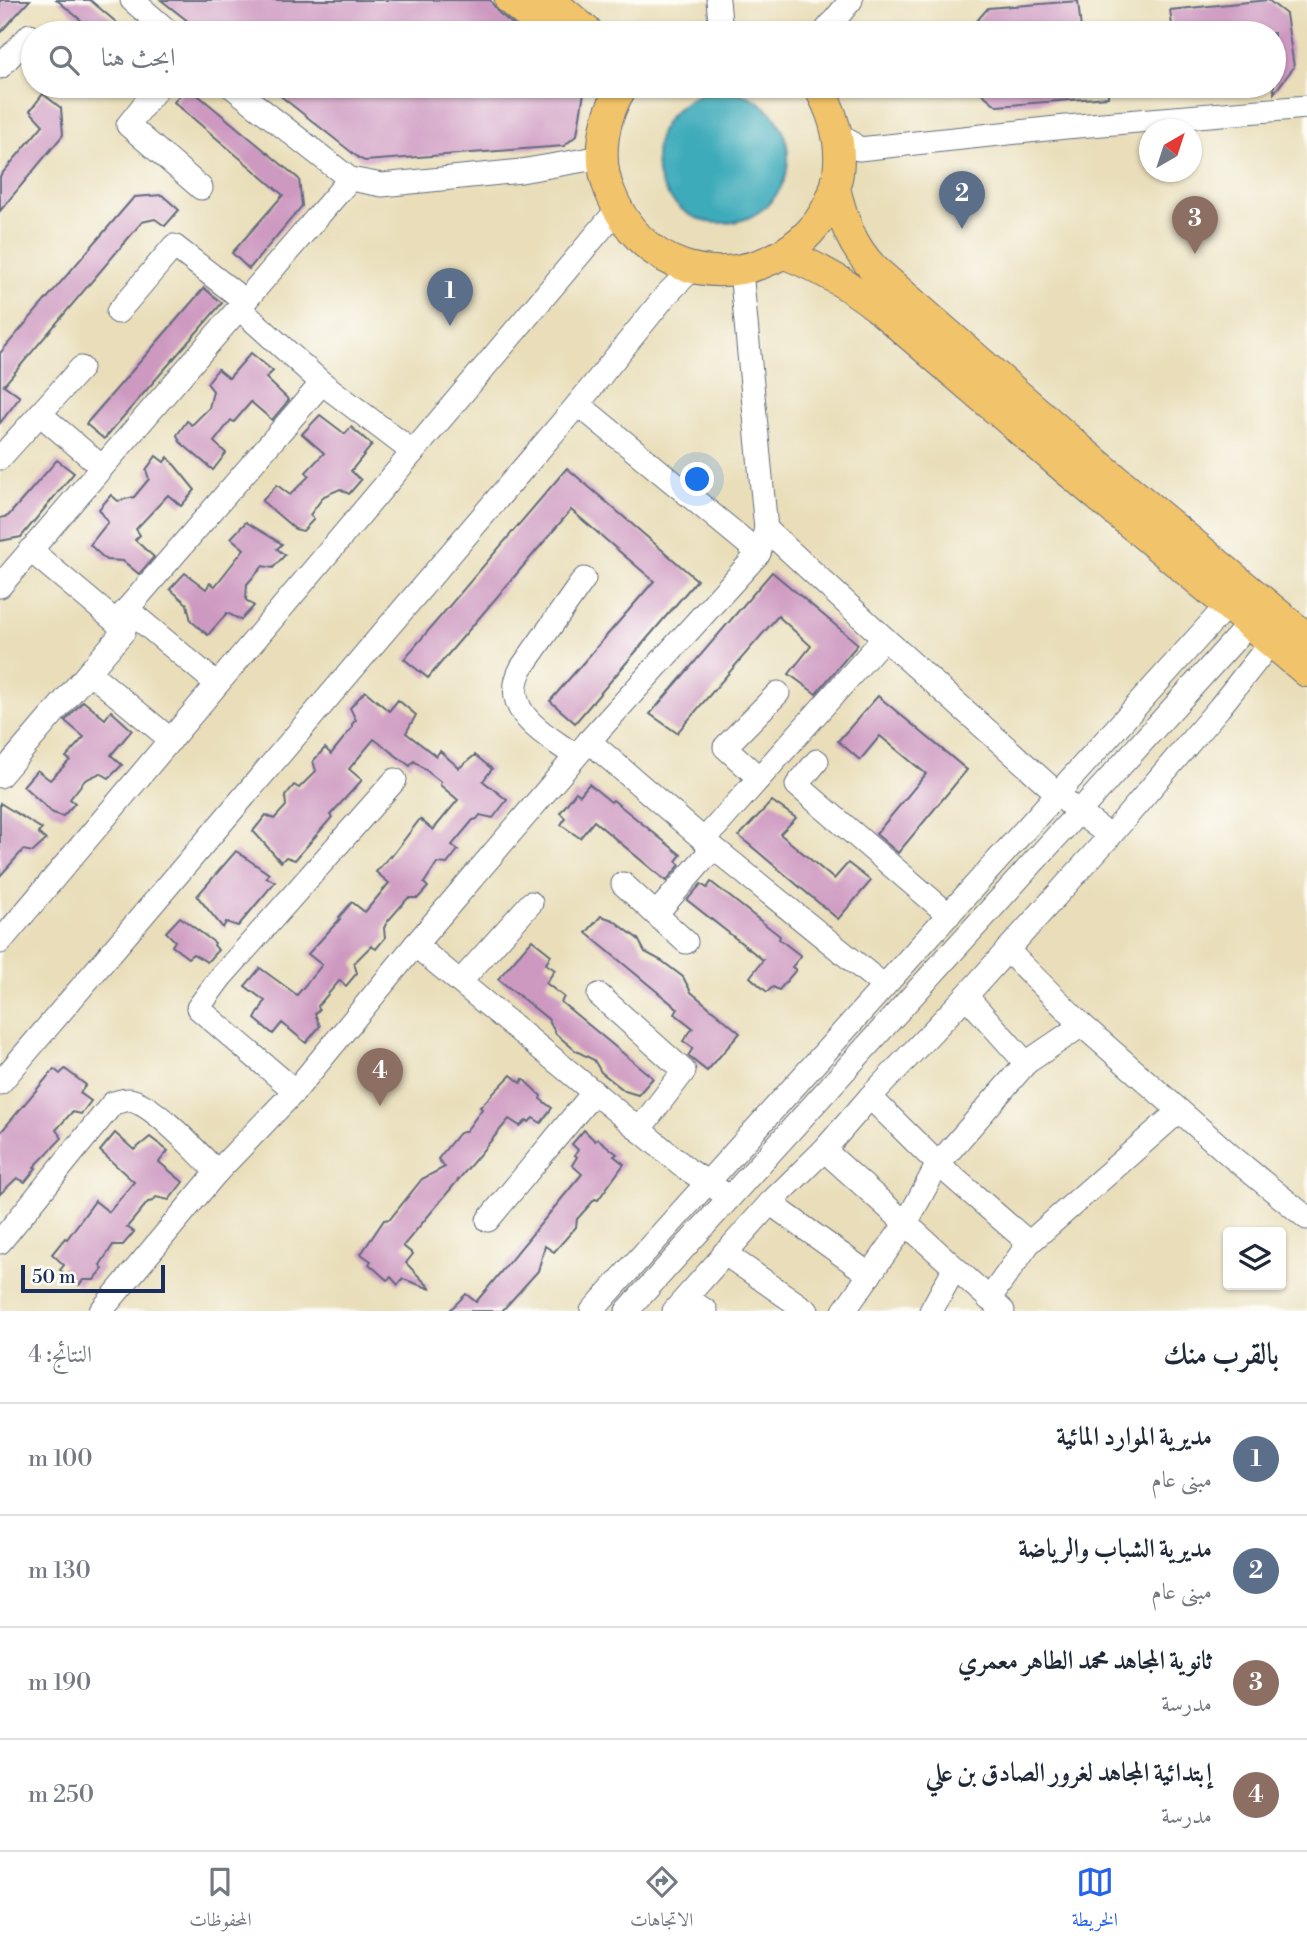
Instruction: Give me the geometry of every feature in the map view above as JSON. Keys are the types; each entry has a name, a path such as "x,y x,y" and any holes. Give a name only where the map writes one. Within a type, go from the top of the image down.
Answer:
{"main road":[{"path":"510,0 535,21"},
{"path":"550,0 575,21"},
{"path":"611,98 602,157 606,184 617,210 636,236 662,257 692,269 741,271 785,254 803,240 822,216 835,188 840,161 838,134 825,98"},
{"path":"835,188 842,218 851,239 874,269 1087,455 1252,612 1307,672"},
{"path":"785,254 839,279 877,307 1063,467 1252,612 1307,638"}],"street":[{"path":"132,0 156,21"},
{"path":"718,0 720,21"},
{"path":"834,21 851,0"},
{"path":"0,67 21,45"},
{"path":"149,98 128,125 201,188"},
{"path":"246,98 350,179 382,185 521,171 602,157"},
{"path":"838,134 859,149 1066,127 1307,107"},
{"path":"0,586 350,179"},
{"path":"0,942 617,210"},
{"path":"118,312 174,246 242,304 322,383 413,452"},
{"path":"0,1083 578,404 666,295 692,269"},
{"path":"101,1311 217,1172 295,1091 582,749 760,553 766,529 741,271"},
{"path":"0,458 81,368"},
{"path":"0,776 89,672 126,620 322,383"},
{"path":"578,404 760,553"},
{"path":"40,414 102,467"},
{"path":"766,529 1077,811 1110,835"},
{"path":"30,550 217,684"},
{"path":"584,579 516,678 514,692 517,706 525,717 582,749 709,844 884,986"},
{"path":"592,1311 1059,794 1252,612"},
{"path":"627,1311 1077,811 1252,612"},
{"path":"706,1311 680,1305 770,1203 824,1150 870,1097 966,996 1219,708 1252,612"},
{"path":"656,914 759,778 884,638"},
{"path":"89,672 171,740"},
{"path":"759,778 725,747 778,693"},
{"path":"817,761 797,785 949,915"},
{"path":"295,1091 198,1008 220,978 395,780"},
{"path":"623,884 686,942"},
{"path":"460,982 531,903"},
{"path":"415,945 639,1130 729,1197"},
{"path":"1007,950 1082,1025 1179,1111 1307,1218"},
{"path":"599,995 684,1071 639,1130"},
{"path":"966,996 1026,1063"},
{"path":"844,1311 905,1224 938,1164 1026,1063 1082,1025"},
{"path":"488,1220 594,1092"},
{"path":"870,1097 938,1164 1029,1243"},
{"path":"0,1242 113,1103 130,1100 147,1108 163,1119 217,1172"},
{"path":"824,1150 996,1305 1029,1243 1179,1111"},
{"path":"770,1203 870,1275"},
{"path":"724,1253 807,1311"},
{"path":"931,1311 954,1269"}],"water":[{"path":"693,98 751,98 769,110 777,120 787,144 787,170 777,194 759,212 735,222 709,222 685,212 667,194 657,170 657,144 667,120 675,110"}],"building":[{"path":"0,0 30,0 0,33"},
{"path":"57,0 90,0 115,21 82,21"},
{"path":"161,0 490,0 509,21 188,21"},
{"path":"1268,0 1286,14 1294,67 1286,77 1286,21 1171,21 1170,10"},
{"path":"1078,1 1080,21 977,21 988,8"},
{"path":"40,98 48,98 61,108 63,135 0,211 0,176 43,125 30,111"},
{"path":"177,98 201,98 299,179 302,206 249,269 232,253 283,195 174,102"},
{"path":"283,98 583,98 577,135 564,146 365,161"},
{"path":"987,98 1096,98 997,106"},
{"path":"162,195 179,210 165,226 155,219 142,222 4,385 20,397 0,423 0,353 134,197"},
{"path":"204,288 222,303 104,439 86,424"},
{"path":"251,353 273,371 266,378 289,400 272,420 251,402 234,422 231,420 214,442 226,453 213,470 180,442 177,435 187,421 192,425 209,408 213,391 207,383 218,369 229,378"},
{"path":"320,415 345,434 351,427 372,445 351,471 361,480 349,494 340,489 324,496 310,515 314,519 303,531 295,529 262,501 277,485 290,495 309,476 306,472 324,453 302,434"},
{"path":"156,456 164,462 168,457 195,490 181,506 168,495 136,529 140,535 135,540 154,557 139,574 123,561 106,560 90,545 108,522 99,509 111,495 118,501 134,497 149,479 146,470"},
{"path":"57,460 74,473 21,537 0,541 0,518 8,516"},
{"path":"567,468 697,580 575,723 550,701 654,581 571,510 428,678 404,659"},
{"path":"246,522 282,544 277,549 285,555 273,568 263,566 247,584 246,600 254,606 241,620 227,613 208,635 191,621 187,604 170,589 185,573 206,589 210,583 215,586 244,549 231,538"},
{"path":"772,572 858,644 816,694 789,674 811,646 778,616 677,733 650,714"},
{"path":"365,691 389,711 398,700 416,715 406,733 436,756 440,751 459,768 475,755 492,769 483,781 507,800 493,818 480,815 473,820 452,845 458,850 447,864 437,863 424,883 428,887 418,898 408,898 387,922 384,928 385,938 376,949 371,946 354,963 357,973 346,986 340,980 318,1006 319,1010 315,1014 320,1026 306,1043 282,1023 273,1034 255,1019 265,1001 245,986 260,968 297,995 322,965 308,954 352,902 365,912 389,883 376,872 420,819 433,830 458,800 440,785 441,782 414,761 410,766 374,739 349,769 362,780 295,860 286,857 281,862 253,831 266,815 274,819 286,806 285,796 294,785 299,788 316,771 313,761 325,748 331,754 352,728 356,720 350,708"},
{"path":"878,696 967,770 898,853 876,834 926,774 880,736 860,760 838,741"},
{"path":"83,701 105,719 111,711 132,730 111,755 122,765 109,778 100,773 85,780 70,799 75,803 63,816 53,813 23,786 37,770 50,780 70,760 66,757 84,737 65,721"},
{"path":"589,784 681,855 676,861 680,865 666,881 594,821 580,838 561,825 565,818 560,813 576,792 580,795"},
{"path":"772,801 796,818 780,834 834,879 848,863 871,881 838,919 739,836"},
{"path":"0,803 42,829 38,833 46,840 33,852 23,850 0,876"},
{"path":"236,851 269,874 266,877 275,882 238,926 226,922 223,928 197,896"},
{"path":"711,882 780,936 779,939 801,956 792,967 796,970 779,990 773,987 767,992 750,977 763,960 687,900 701,884 707,888"},
{"path":"601,916 613,920 638,939 645,952 683,977 691,992 740,1033 707,1071 688,1056 693,1048 683,1041 693,1028 675,1014 678,1009 586,933"},
{"path":"180,917 215,943 218,950 207,962 193,954 188,958 172,946 175,941 166,932"},
{"path":"532,940 551,955 546,964 555,970 546,983 564,997 561,1002 653,1078 638,1095 625,1091 601,1072 594,1060 576,1051 556,1034 548,1019 498,979"},
{"path":"54,1069 60,1074 65,1069 86,1085 80,1093 91,1101 81,1114 72,1112 56,1130 62,1138 34,1167 36,1168 25,1182 17,1178 0,1194 0,1133"},
{"path":"511,1075 521,1083 523,1079 541,1096 540,1099 552,1108 541,1123 533,1118 520,1126 509,1119 403,1246 413,1254 406,1263 431,1289 403,1279 398,1285 391,1277 387,1280 369,1264 371,1261 361,1254 384,1220 390,1219 422,1179 445,1167 438,1159 458,1134 466,1131 482,1109 480,1107"},
{"path":"584,1130 595,1141 598,1139 617,1154 614,1156 624,1164 598,1200 595,1199 577,1219 576,1227 554,1252 545,1246 538,1271 502,1311 449,1311 466,1294 476,1302 582,1174 572,1165 578,1150 572,1144"},
{"path":"115,1133 134,1150 150,1137 168,1151 159,1162 183,1182 169,1200 156,1197 148,1202 127,1227 134,1232 123,1245 113,1245 100,1265 103,1269 94,1280 83,1280 79,1285 60,1270 64,1265 52,1254 65,1238 67,1239 95,1201 109,1212 134,1182 100,1151"}],"place":[{"name":"مديرية الشباب والرياضة","path":"962,229"},
{"name":"ثانوية المجاهد محمد الطاهر معمري","path":"1195,254"},
{"name":"مديرية الموارد المائية","path":"450,326"},
{"name":"إبتدائية المجاهد لغرور الصادق بن علي","path":"380,1106"}]}
